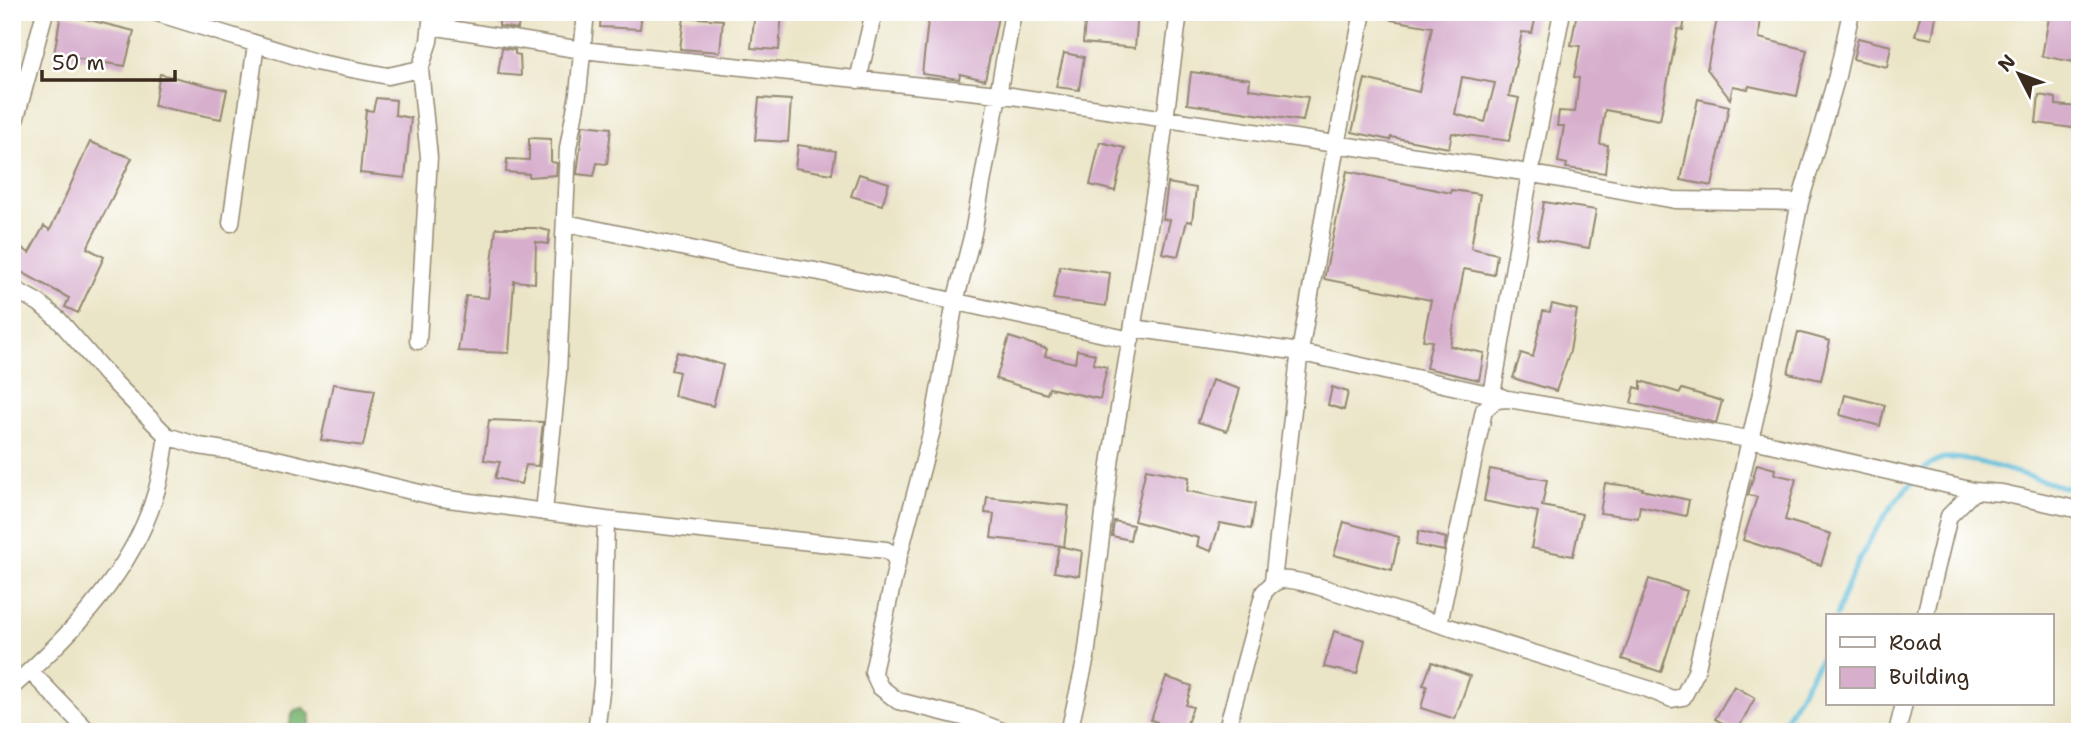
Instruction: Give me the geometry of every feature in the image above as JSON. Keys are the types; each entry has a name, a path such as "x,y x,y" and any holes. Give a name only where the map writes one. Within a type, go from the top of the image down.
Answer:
{"street":[{"path":"12,132 45,12"},
{"path":"154,12 315,62 388,76 420,69"},
{"path":"544,512 558,373 568,148 578,94 586,12"},
{"path":"858,80 874,12"},
{"path":"1005,732 971,719 898,701 880,687 873,672 897,564 932,430 955,302 973,233 1013,12"},
{"path":"1069,732 1086,657 1111,457 1165,119 1179,12"},
{"path":"1226,732 1264,592 1273,581 1300,352 1336,145 1363,12"},
{"path":"1439,624 1484,410 1500,397 1530,173 1562,12"},
{"path":"1273,581 1282,579 1317,586 1648,688 1672,699 1683,697 1689,690 1696,671 1800,202 1837,76 1851,12"},
{"path":"418,341 429,157 420,69 431,19 582,50 998,94 1530,173 1675,200 1800,202"},
{"path":"231,223 256,44"},
{"path":"566,223 734,258 815,271 955,302 1132,334 1300,352 1500,397 1749,439 1973,491 2002,493 2080,510"},
{"path":"12,288 39,303 59,320 106,374 167,436 199,446 268,457 441,498 606,520 886,550 894,556 897,564"},
{"path":"12,687 97,601 126,557 143,526 157,490 167,436"},
{"path":"1925,614 1949,516 1973,491"},
{"path":"596,732 602,684 606,520"},
{"path":"30,671 89,732"},
{"path":"1897,732 1904,706"}],"green space":[{"path":"303,708 310,714 310,732 288,732 293,712"}],"building":[{"path":"499,12 519,14 518,29 499,26"},
{"path":"601,12 642,12 640,29 600,27"},
{"path":"755,12 782,12 779,50 751,48"},
{"path":"929,12 999,12 985,80 960,74 959,79 922,74"},
{"path":"1086,12 1138,12 1135,48 1083,43"},
{"path":"1392,12 1537,12 1532,33 1522,32 1509,96 1519,98 1509,141 1452,133 1449,148 1352,132 1365,79 1419,92 1432,27 1391,20","holes":["1462,77 1495,83 1485,122 1455,114"]},
{"path":"1577,12 1686,12 1683,30 1678,29 1660,120 1605,110 1600,144 1608,145 1605,173 1566,168 1567,164 1558,162 1564,126 1557,126 1559,111 1575,112 1579,78 1574,77 1580,46 1571,45"},
{"path":"1728,12 1761,15 1759,38 1807,50 1797,96 1749,86 1748,89 1733,86 1730,99 1707,69 1717,19"},
{"path":"2050,12 2080,12 2080,63 2042,56"},
{"path":"61,13 134,31 125,66 54,55"},
{"path":"1921,13 1936,16 1932,39 1915,36"},
{"path":"684,17 723,20 720,52 680,49"},
{"path":"1858,38 1891,46 1887,67 1853,59"},
{"path":"502,48 515,50 515,54 520,55 521,76 498,74"},
{"path":"1064,53 1084,57 1079,90 1056,87"},
{"path":"1191,72 1250,79 1249,89 1308,97 1303,121 1187,104"},
{"path":"160,74 227,90 221,119 154,106"},
{"path":"2039,95 2056,98 2056,105 2080,107 2080,129 2036,123"},
{"path":"376,98 396,100 395,115 411,118 405,178 360,173 366,110 373,111"},
{"path":"759,98 791,100 788,142 755,140"},
{"path":"1698,99 1729,106 1712,186 1681,180"},
{"path":"583,125 611,128 607,164 597,163 594,176 577,174"},
{"path":"529,138 551,139 551,162 557,163 556,175 529,177 529,174 506,172 507,159 529,160"},
{"path":"90,142 132,158 87,248 104,257 78,313 65,307 69,298 12,267 12,249 21,247 29,253 44,226 50,230"},
{"path":"1100,142 1125,148 1115,191 1090,185"},
{"path":"798,145 836,151 832,174 795,168"},
{"path":"1347,171 1451,193 1451,190 1480,194 1471,248 1497,254 1494,275 1464,269 1450,346 1484,353 1479,380 1426,368 1432,341 1423,340 1431,300 1324,279"},
{"path":"859,174 889,183 882,205 851,196"},
{"path":"1168,183 1196,188 1192,222 1187,221 1178,256 1162,253 1170,220 1163,219"},
{"path":"1544,202 1596,210 1589,248 1537,239"},
{"path":"496,228 536,228 550,231 548,244 536,242 535,283 514,281 509,353 458,351 466,296 488,298"},
{"path":"1060,266 1110,273 1106,306 1053,299"},
{"path":"1552,304 1577,310 1570,351 1556,391 1513,378 1521,353 1533,357 1543,311 1550,312"},
{"path":"1798,332 1830,341 1821,380 1788,373"},
{"path":"1009,337 1047,349 1045,356 1075,363 1077,350 1095,354 1093,364 1107,367 1100,399 1049,388 1047,394 996,379"},
{"path":"677,352 723,365 713,406 674,396 679,372 671,370"},
{"path":"1212,380 1240,389 1227,431 1198,422"},
{"path":"1641,381 1680,393 1682,389 1722,401 1716,423 1631,403 1635,387 1641,389"},
{"path":"333,384 375,390 363,446 321,440"},
{"path":"1332,387 1348,392 1344,410 1328,405"},
{"path":"1845,395 1885,405 1880,426 1840,415"},
{"path":"489,420 543,422 538,466 526,465 521,484 495,478 500,462 484,460"},
{"path":"1757,464 1775,469 1774,474 1796,479 1785,520 1831,534 1821,565 1743,540 1757,497 1748,495"},
{"path":"1146,469 1189,477 1187,491 1255,504 1251,529 1220,523 1211,551 1197,546 1199,538 1134,521"},
{"path":"1490,469 1547,480 1542,506 1582,514 1573,556 1531,548 1538,512 1484,501"},
{"path":"1605,483 1643,488 1642,490 1689,500 1686,516 1640,506 1638,518 1600,513"},
{"path":"987,497 1069,506 1064,546 991,538 994,514 985,513"},
{"path":"1114,521 1133,525 1130,540 1112,536"},
{"path":"1344,522 1399,537 1392,570 1334,555"},
{"path":"1419,531 1446,538 1444,551 1416,545"},
{"path":"1059,546 1082,551 1079,576 1054,572"},
{"path":"1649,579 1687,591 1661,672 1622,659"},
{"path":"1334,631 1365,640 1357,674 1324,667"},
{"path":"1432,662 1470,676 1455,719 1421,708 1427,686 1423,685"},
{"path":"1166,677 1192,686 1186,705 1193,707 1184,732 1154,732 1157,722 1151,720"},
{"path":"1734,686 1755,698 1737,731 1715,719"}],"waterway":[{"path":"1837,614 1859,560 1878,526 1901,494 1932,463 1940,459 1957,458 2064,487 2077,485 2080,476"},
{"path":"1778,732 1826,648"}]}
